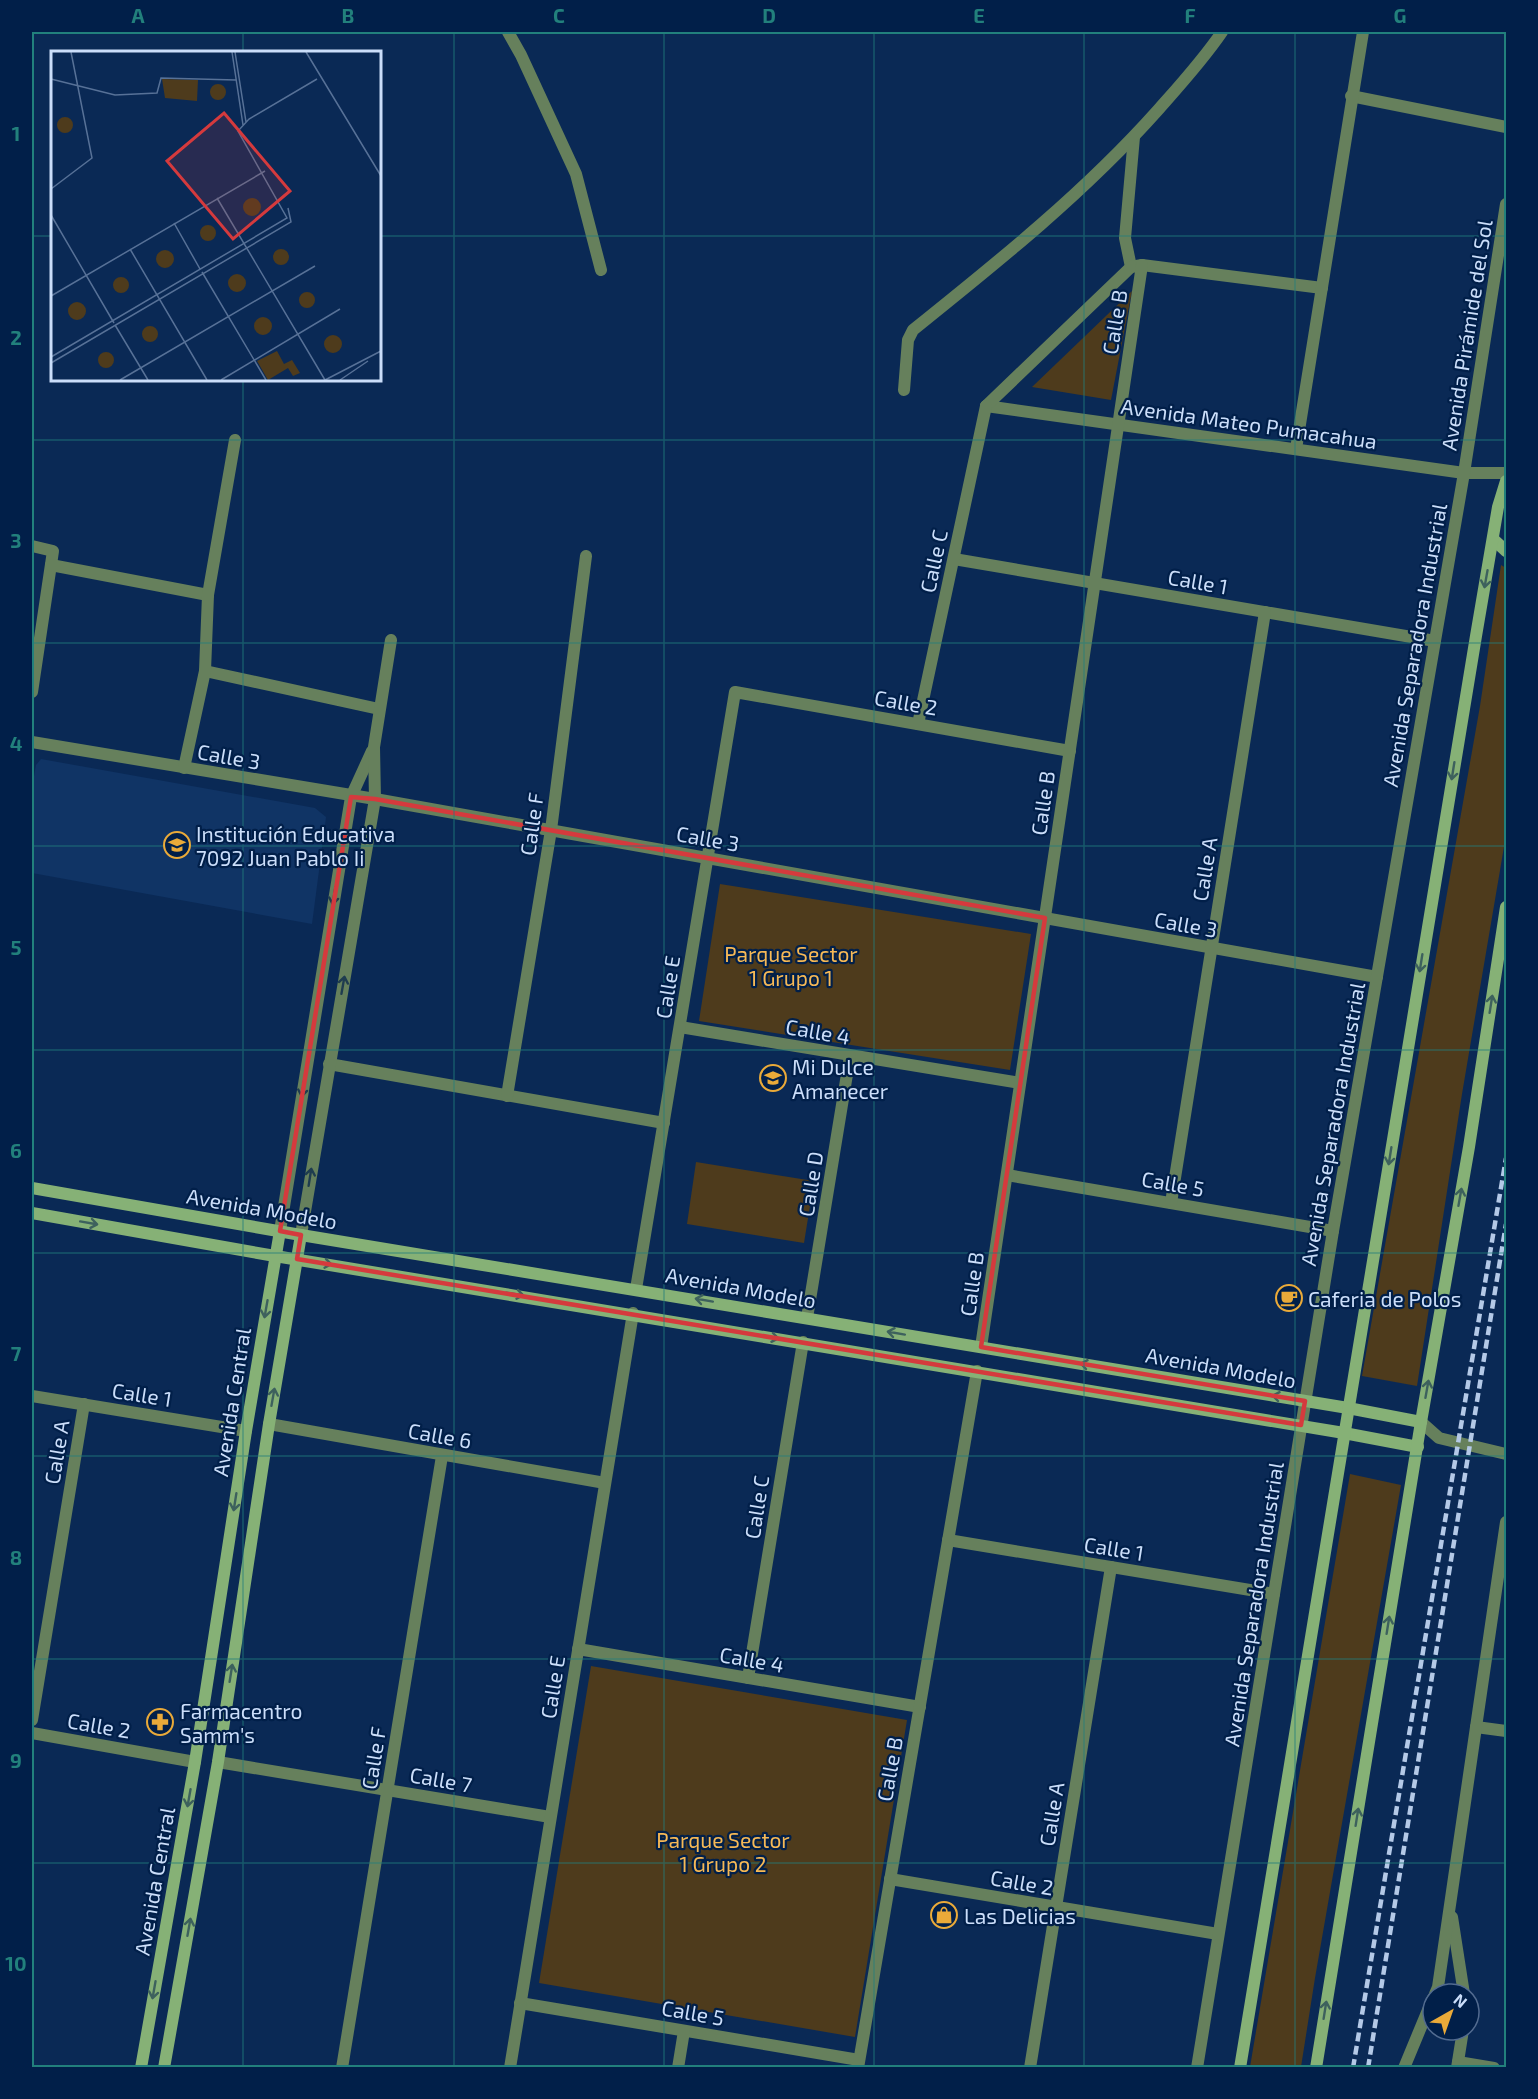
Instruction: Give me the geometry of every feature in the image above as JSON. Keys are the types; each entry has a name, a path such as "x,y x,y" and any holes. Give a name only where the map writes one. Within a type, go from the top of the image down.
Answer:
{"street":[{"path":"508,32 576,174 601,270"},
{"path":"904,390 908,340 913,330 1010,252 1120,153 1203,60 1222,32"},
{"path":"1296,449 1363,32"},
{"path":"1351,96 1506,127"},
{"path":"1134,137 1125,238 1137,266"},
{"name":"Avenida Pirámide del Sol","path":"1464,473 1506,204"},
{"path":"986,406 1137,266 1322,288"},
{"name":"Calle B","path":"981,1347 1118,424 1137,266"},
{"name":"Avenida Mateo Pumacahua","path":"986,406 1464,473 1506,473"},
{"name":"Calle C","path":"918,724 986,406"},
{"path":"184,768 205,671 208,595 235,440"},
{"name":"Avenida Separadora Industrial","path":"1197,2067 1333,1230 1464,473"},
{"path":"1240,2067 1498,507 1506,481"},
{"path":"1493,539 1506,551"},
{"path":"32,546 54,551 32,692"},
{"name":"Calle F","path":"507,1096 551,830 586,556"},
{"name":"Calle 1","path":"954,559 1435,641"},
{"path":"51,565 208,595"},
{"name":"Calle A","path":"1171,1203 1265,612"},
{"name":"Avenida Central","path":"164,2067 218,1762 269,1424 375,799 374,747 391,640"},
{"path":"205,671 379,710"},
{"name":"Calle 2","path":"735,692 1070,751"},
{"name":"Calle E","path":"636,1289 735,692"},
{"name":"Calle 3","path":"32,742 375,799 1377,977"},
{"name":"Avenida Central","path":"141,2067 195,1762 246,1431 351,796 374,747"},
{"path":"1316,2067 1421,1422 1469,1147 1506,907"},
{"name":"Calle 4","path":"680,1027 1020,1083"},
{"name":"Calle D","path":"807,1317 850,1056"},
{"path":"329,1064 664,1123"},
{"name":"Calle 5","path":"1007,1174 1333,1230"},
{"name":"Avenida Modelo","path":"32,1188 1421,1422"},
{"name":"Avenida Modelo","path":"32,1213 275,1256 633,1313 1301,1425 1418,1447"},
{"name":"Calle E","path":"510,2067 633,1313"},
{"name":"Calle C","path":"748,1678 803,1342"},
{"name":"Calle B","path":"858,2064 977,1371"},
{"name":"Calle 1","path":"32,1396 246,1431"},
{"name":"Calle A","path":"32,1720 84,1404"},
{"path":"1421,1422 1439,1438 1506,1454"},
{"name":"Calle 6","path":"269,1424 605,1483"},
{"path":"1418,1447 1439,1438"},
{"name":"Calle F","path":"342,2067 442,1456"},
{"path":"1439,1982 1506,1522"},
{"name":"Calle 1","path":"948,1540 1274,1594"},
{"name":"Calle A","path":"1030,2067 1111,1567"},
{"name":"Calle 4","path":"578,1649 920,1707"},
{"path":"1476,1727 1506,1731"},
{"name":"Calle 2","path":"32,1733 195,1762"},
{"name":"Calle 7","path":"218,1762 550,1817"},
{"name":"Calle 2","path":"890,1879 1218,1934"},
{"path":"1450,1904 1462,1982"},
{"name":"Calle 5","path":"520,2003 858,2064"},
{"path":"1404,2067 1421,2027"},
{"path":"678,2067 684,2031"},
{"path":"1461,2042 1458,2065 1494,2067"}],"highlighted area":[{"path":"351,797 375,799 1045,918 981,1347 1305,1401 1301,1425 297,1259 301,1235 280,1231"}],"shaded area":[{"name":"Institución Educativa 7092 Juan Pablo Ii","path":"41,759 315,808 326,817 312,924 32,873 32,787 36,765"}],"green space":[{"path":"1132,291 1111,400 1032,387"},
{"path":"1501,565 1506,568 1506,835 1462,1094 1417,1386 1362,1376 1480,706"},
{"name":"Parque Sector 1 Grupo 1","path":"720,884 1031,934 1010,1070 699,1021"},
{"path":"696,1162 814,1181 804,1243 687,1224"},
{"path":"1350,1474 1401,1485 1301,2067 1250,2067"},
{"name":"Parque Sector 1 Grupo 2","path":"591,1666 907,1720 855,2037 539,1983"}],"railway":[{"path":"1353,2068 1506,1158"},
{"path":"1368,2068 1506,1224"}],"place":[{"name":"Institución Educativa 7092 Juan Pablo Ii","path":"177,845"},
{"name":"Mi Dulce Amanecer","path":"773,1078"},
{"name":"Caferia de Polos","path":"1289,1298"},
{"name":"Farmacentro Samm's","path":"160,1722"},
{"name":"Las Delicias","path":"944,1915"}]}
